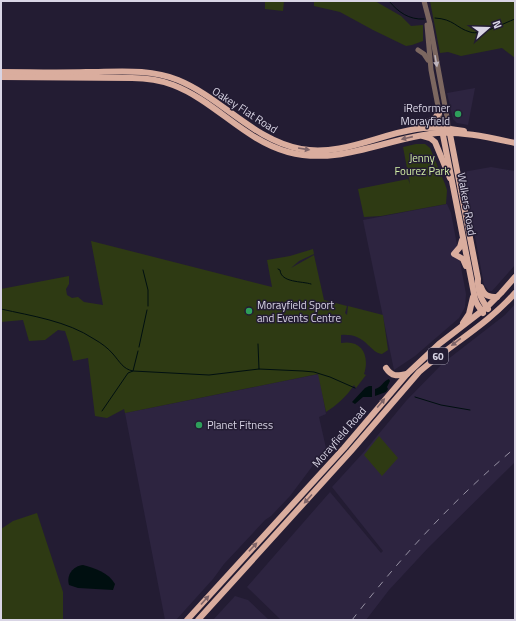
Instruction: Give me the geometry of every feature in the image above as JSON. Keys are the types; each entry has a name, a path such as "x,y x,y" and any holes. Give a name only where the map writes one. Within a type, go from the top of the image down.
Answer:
{"main road":[{"name":"Oakey Flat Road","path":"1,72 139,72 163,75 191,86 248,126 272,140 302,149 315,151 339,149 416,129 471,132 477,135 515,143"},
{"name":"Oakey Flat Road","path":"1,78 132,78 152,79 166,82 197,97 262,142 281,150 303,155 322,157 340,155 442,130"},
{"path":"416,129 422,124 434,120 439,114"},
{"name":"Walkers Road","path":"442,130 474,294 481,311 490,317"},
{"name":"Walkers Road","path":"450,131 478,285 481,298 487,307 490,317"},
{"path":"422,136 432,138 435,142 452,181"},
{"path":"463,236 460,247 454,254 463,259 471,278"},
{"name":"Morayfield Road","path":"187,620 341,452 407,374 439,344 487,307 515,277"},
{"path":"478,279 484,294 489,297 497,298"},
{"name":"Morayfield Road","path":"198,620 347,456 419,372 490,317 515,293"},
{"path":"461,327 471,307 474,294"},
{"path":"386,368 390,374 396,376 407,374"}],"street":[{"name":"Walkers Road","path":"424,1 430,24 450,131"},
{"name":"Walkers Road","path":"428,18 430,62 442,130"},
{"path":"418,50 424,54 430,62"}],"shaded area":[{"path":"475,88 468,125 457,123 453,119 447,93"},
{"path":"491,167 515,171 515,265 492,291 489,291 484,285 463,172"},
{"path":"447,204 451,213 466,294 465,307 459,318 415,356 394,370 363,220"},
{"path":"515,304 515,462 428,548 389,590 366,620 281,620 247,587 330,492 381,553 383,551 332,487 363,453 406,401 443,363 505,315"},
{"path":"319,374 326,414 319,417 326,448 290,496 271,516 265,520 224,564 213,579 176,620 165,620 125,413"},
{"path":"389,379 390,381 386,392 375,396 375,389"},
{"path":"372,386 372,397 363,397 355,404 352,402 365,388"},
{"path":"83,565 97,569 109,577 115,584 113,590 78,588 69,585 69,575 73,569"},
{"path":"235,596 248,600 269,620 213,620"}],"green space":[{"path":"265,1 284,1 283,11 265,9"},
{"path":"314,1 375,1 401,16 411,26 423,25 423,41 406,46 340,12 314,6"},
{"path":"430,1 515,1 515,58 502,48 461,56 448,52 440,53"},
{"name":"Jenny Fourez Park","path":"416,144 425,144 430,148 447,190 446,204 381,216 364,217 358,189 408,179 410,184 403,147"},
{"path":"91,241 272,287 267,260 290,256 313,249 314,254 299,261 291,268 314,255 324,300 347,306 345,313 347,315 348,306 383,315 388,350 382,354 374,351 359,338 341,335 341,343 348,342 359,346 363,350 366,361 364,374 366,375 356,388 354,385 342,400 326,412 318,374 125,413 124,409 107,418 95,416 88,358 73,361 65,331 58,330 45,340 29,341 23,320 1,322 1,289 69,276 69,284 66,289 67,295 72,298 78,297 84,302 103,305"},
{"path":"379,436 398,458 382,476 364,455"},
{"path":"37,513 63,592 63,620 1,620 1,529 13,521"}],"waterway":[{"path":"389,1 396,9 409,17 424,19"},
{"path":"435,18 447,20 465,30 475,33 486,31 515,19"},
{"path":"278,269 284,277 292,281 311,284"},
{"path":"143,270 148,290 148,306"},
{"path":"1,309 61,323 84,333 107,348 122,365 133,371 138,351"},
{"path":"139,347 147,310"},
{"path":"258,344 259,369"},
{"path":"102,411 128,373 133,371 209,375 259,369 303,371 314,372 330,377 355,388"},
{"path":"415,397 441,405 470,410"}],"railway":[{"path":"352,620 409,551 492,467 515,448"}],"place":[{"name":"iReformer Morayfield","path":"458,114"},
{"name":"Morayfield Sport and Events Centre","path":"249,311"},
{"name":"Planet Fitness","path":"199,425"}]}
